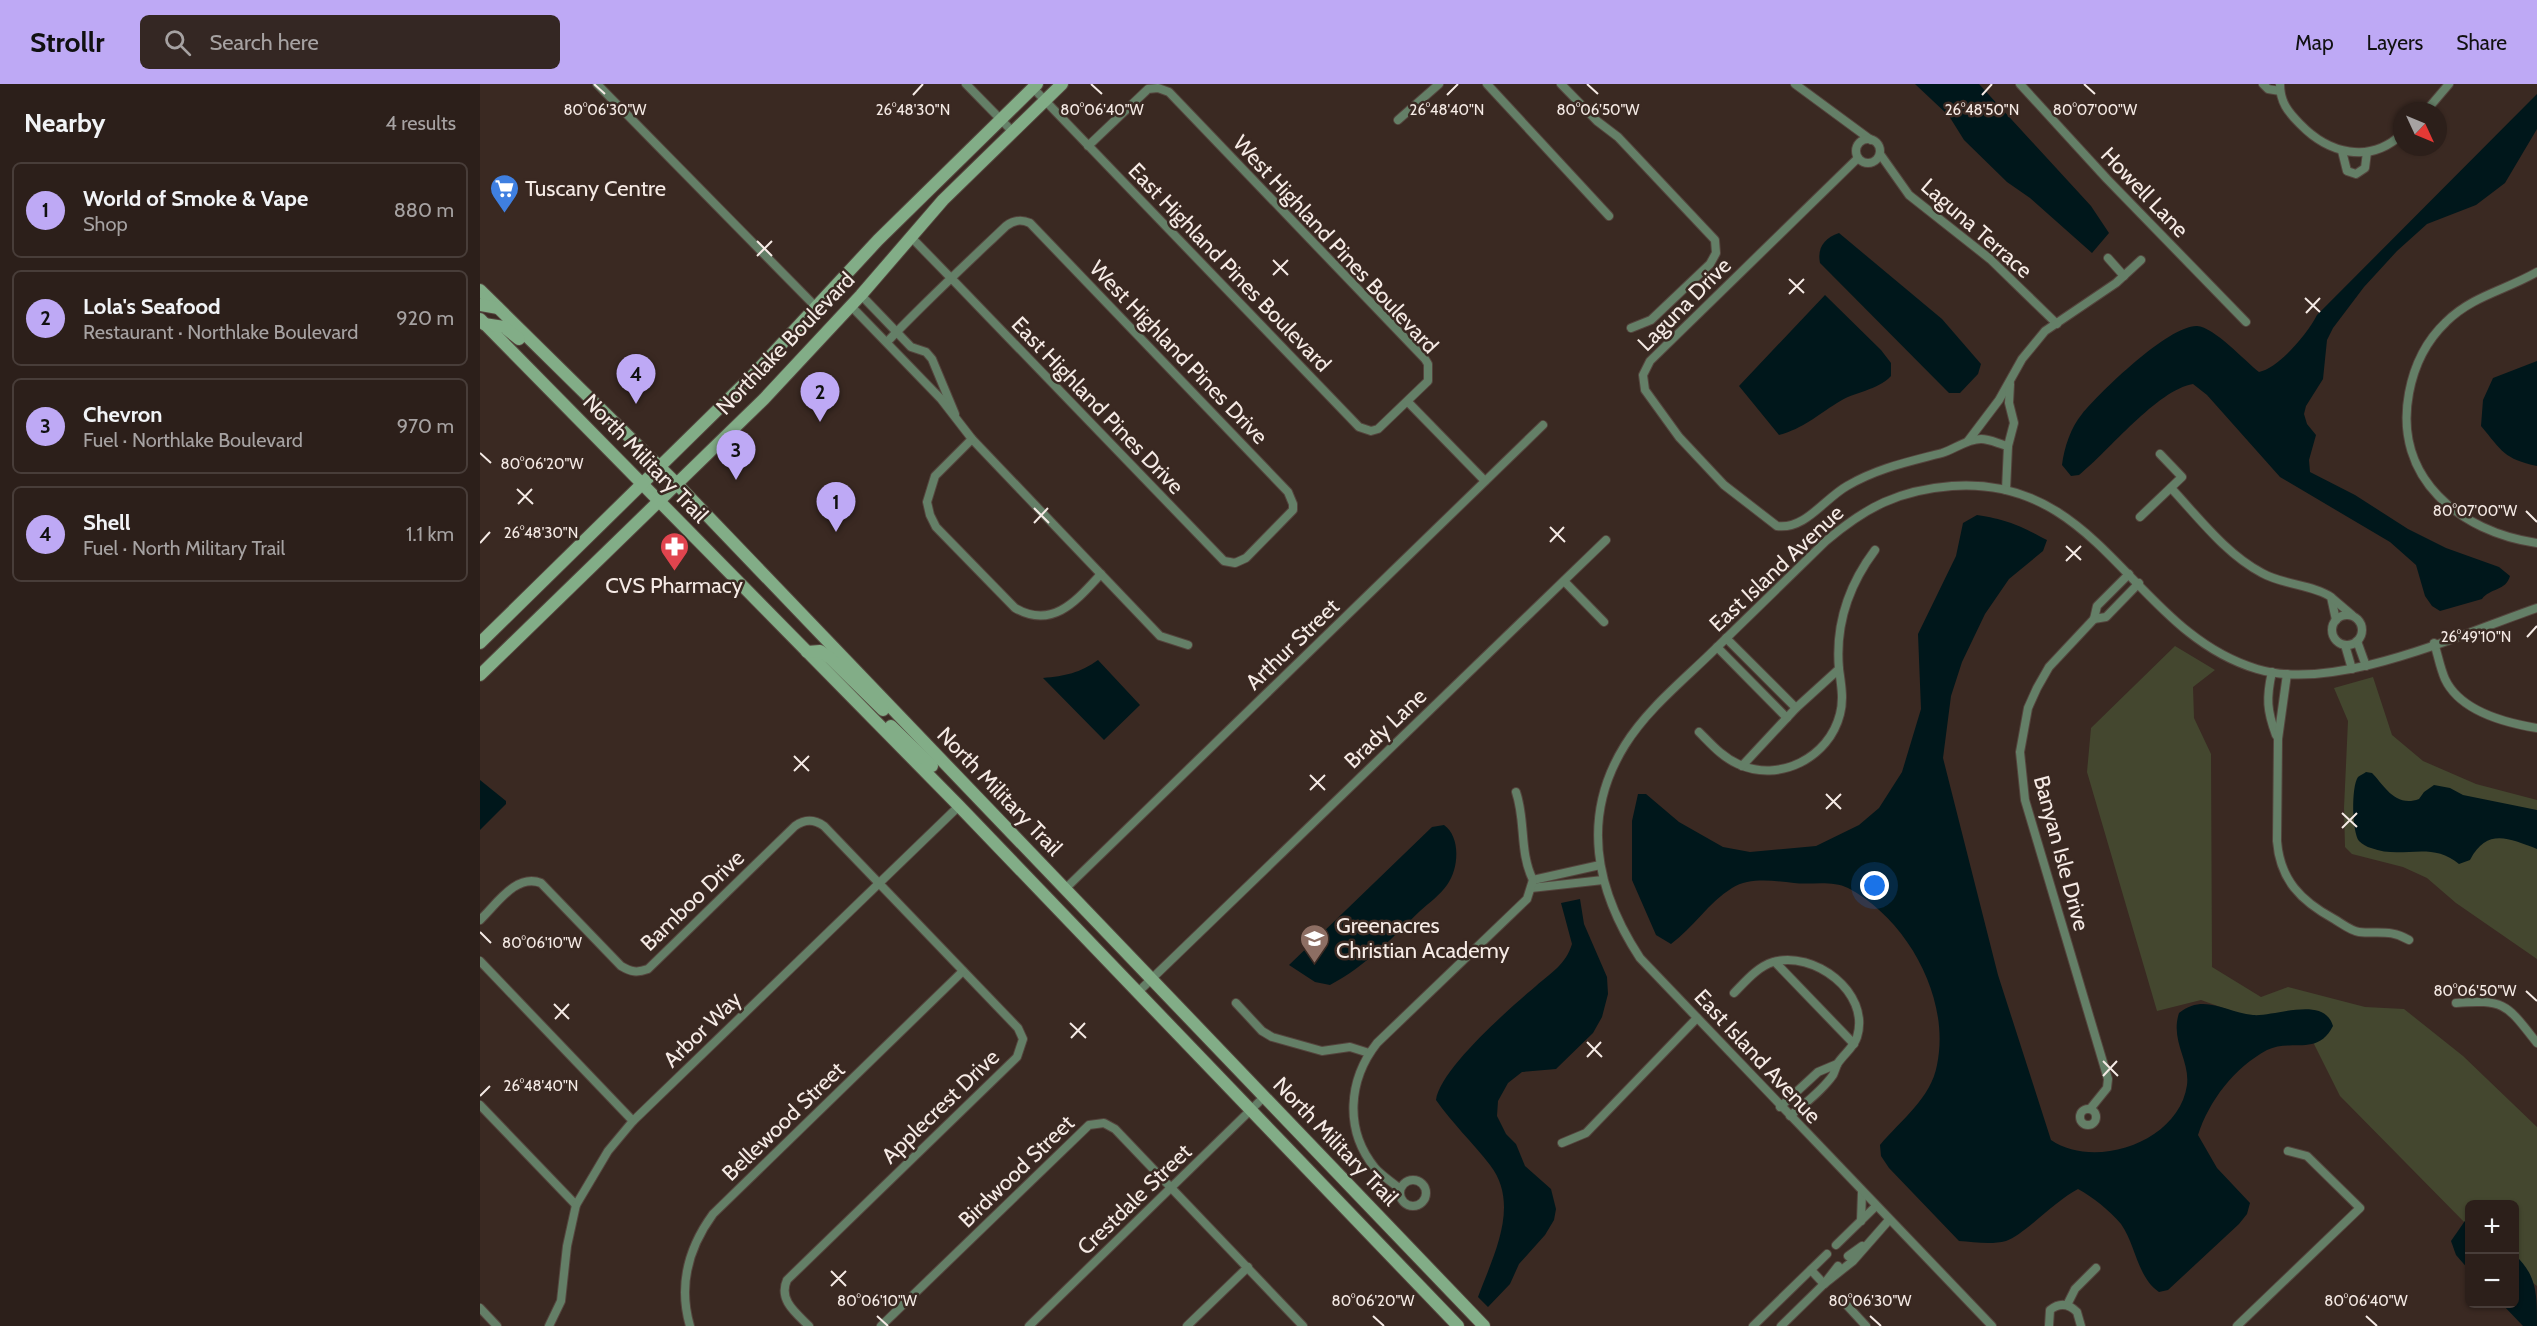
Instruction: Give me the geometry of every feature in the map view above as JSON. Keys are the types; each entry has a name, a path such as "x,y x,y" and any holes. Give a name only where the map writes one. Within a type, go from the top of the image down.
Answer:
{"main road":[{"name":"Northlake Boulevard","path":"480,675 764,399 861,295 910,236 1062,84"},
{"name":"Northlake Boulevard","path":"480,643 751,377 922,195 1035,86"},
{"name":"North Military Trail","path":"480,290 676,484 1484,1326"},
{"path":"480,305 498,308"},
{"name":"North Military Trail","path":"482,322 959,806 1458,1326"},
{"path":"482,322 510,331 549,368 580,389"},
{"path":"807,652 820,651 878,706 905,722"},
{"path":"876,721 893,727 955,790 976,797"},
{"path":"959,806 979,811 1028,861 1042,866"}],"street":[{"path":"597,84 816,307"},
{"path":"966,84 1013,132"},
{"path":"1398,120 1439,84"},
{"path":"1487,84 1609,216"},
{"path":"1561,84 1597,121 1618,137 1715,240 1716,253 1710,264 1651,320 1631,328"},
{"name":"Laguna Terrace","path":"1795,84 1879,146 1880,154 1915,200 1990,259 2057,324"},
{"name":"Howell Lane","path":"2020,84 2107,179 2246,322"},
{"path":"2263,84 2268,89 2280,88 2287,109 2322,144 2342,151 2367,152 2385,146 2393,140"},
{"path":"2434,102 2449,84"},
{"name":"East Highland Pines Boulevard","path":"1035,86 1088,146 1359,427 1371,431 1378,429 1408,402"},
{"name":"West Highland Pines Boulevard","path":"1088,146 1148,89 1164,89 1425,359 1428,364 1428,381 1408,402"},
{"path":"1871,140 1858,144 1856,151 1858,158 1864,163 1872,163 1880,154"},
{"path":"2342,151 2347,171 2356,174 2365,168 2367,152"},
{"name":"Laguna Drive","path":"1858,158 1650,361 1643,375 1645,390 1687,447 1724,485 1777,526 1786,527 1801,523 1844,488 1874,471 1907,460 1941,453 1966,442 1984,439 2008,446"},
{"name":"West Highland Pines Drive","path":"887,342 1011,222 1030,223 1292,496 1293,510 1267,538"},
{"name":"East Highland Pines Drive","path":"910,236 1224,561 1241,562 1267,538"},
{"path":"2108,258 2124,276"},
{"path":"1966,442 1978,430 2036,341 2124,276 2141,260"},
{"path":"2537,272 2479,297 2445,322 2431,339 2416,365 2410,383 2406,418 2415,461 2439,498 2477,525 2511,538 2537,543"},
{"path":"861,295 911,347 926,352 932,359 952,402 955,414"},
{"path":"851,306 955,414 972,439 1160,636 1188,645"},
{"path":"2006,490 2008,446 2014,429 2009,403 2011,381"},
{"path":"1408,402 1485,482"},
{"name":"Arthur Street","path":"1065,889 1544,425"},
{"path":"972,439 935,476 930,488 927,502 936,527 1015,609 1026,615 1053,616 1067,608 1101,574"},
{"path":"2140,518 2182,477 2160,454"},
{"name":"East Island Avenue","path":"1992,1326 1780,1107 1640,958 1619,927 1603,880 1598,853 1600,814 1611,774 1625,745 1653,710 1826,542 1853,518 1910,491 1978,484 2034,498 2065,515 2086,531 2169,616 2204,645 2257,670 2288,674 2331,674 2366,666 2537,608"},
{"path":"2171,488 2248,565 2273,579 2319,591 2331,597 2358,619 2362,626 2357,642 2366,666"},
{"name":"Brady Lane","path":"1138,992 1606,540"},
{"path":"1699,732 1719,752 1742,766 1762,770 1785,769 1806,760 1824,745 1840,714 1842,691 1838,647 1842,615 1853,584 1875,550"},
{"name":"Banyan Isle Drive","path":"2090,1109 2107,1088 2108,1079 2025,800 2020,752 2028,708 2049,667 2094,619 2097,606 2129,574"},
{"path":"1564,581 1604,622"},
{"name":"Banyan Isle Drive","path":"2094,619 2106,617 2139,583"},
{"path":"2331,597 2336,620 2332,634 2336,640 2345,645 2357,642"},
{"path":"2336,620 2352,615"},
{"path":"1726,638 1796,708"},
{"path":"2434,643 2446,680 2463,700 2504,721 2537,728"},
{"path":"2345,645 2352,669"},
{"path":"1717,647 1787,718"},
{"path":"1742,766 1796,708 1839,669"},
{"path":"2272,672 2268,690 2268,712 2278,739"},
{"path":"2288,674 2278,739 2278,854 2281,867 2293,889 2310,906 2357,932 2383,930 2409,940"},
{"path":"1400,1189 1377,1170 1369,1160 1354,1123 1355,1083 1369,1053 1527,899 1532,884 1525,862 1522,816 1516,792"},
{"name":"Arbor Way","path":"549,1326 561,1301 567,1246 576,1205 603,1158 633,1121 959,806"},
{"name":"Bamboo Drive","path":"480,920 515,886 528,880 541,883 621,966 635,972 648,969 800,823 813,820 824,826 879,883"},
{"path":"1532,884 1551,874 1600,865"},
{"path":"1532,884 1603,880"},
{"name":"Applecrest Drive","path":"808,1326 786,1301 784,1292 787,1280 1020,1052 1023,1039 1018,1028 879,883"},
{"path":"1734,993 1756,971 1775,962 1794,960 1809,963 1838,980 1852,998 1859,1019 1858,1035 1854,1044 1837,1064 1833,1075 1790,1116"},
{"path":"480,961 633,1121"},
{"path":"1775,962 1854,1044"},
{"name":"Bellewood Street","path":"690,1326 685,1299 687,1270 697,1238 713,1214 963,971"},
{"path":"2456,1003 2485,1001 2506,1007 2537,1043"},
{"path":"1236,1004 1262,1031 1272,1037 1322,1051 1350,1047 1369,1053"},
{"path":"1562,1143 1586,1133 1697,1018"},
{"path":"1780,1107 1818,1072 1837,1064"},
{"name":"Crestdale Street","path":"1029,1326 1264,1097"},
{"path":"480,1105 576,1205"},
{"name":"Birdwood Street","path":"881,1326 1089,1125 1104,1123 1115,1129 1303,1326"},
{"path":"2237,1326 2360,1208 2307,1156 2288,1151"},
{"path":"1861,1221 1862,1192"},
{"path":"1836,1245 1876,1206"},
{"path":"1781,1326 1824,1284 1853,1261 1889,1220"},
{"path":"1848,1256 1871,1239"},
{"path":"1753,1326 1827,1254"},
{"path":"1824,1284 1838,1266"},
{"path":"1187,1326 1248,1267"},
{"path":"2067,1305 2074,1289 2096,1268"},
{"path":"1811,1270 1824,1284"},
{"path":"1843,1301 1866,1326"},
{"path":"2049,1326 2050,1310 2060,1304 2067,1305 2077,1312 2080,1326"},
{"path":"480,1308 497,1326"}],"green space":[{"path":"2175,646 2215,670 2193,687 2194,718 2211,754 2212,967 2261,997 2288,987 2365,1007 2404,1009 2463,1056 2537,1127 2537,1286 2519,1273 2519,1200 2465,1200 2465,1223 2340,1096 2312,1040 2201,1000 2157,1011 2087,772 2091,728"},
{"path":"2373,677 2392,735 2423,761 2476,784 2537,800 2537,959 2456,903 2427,878 2403,867 2352,854 2345,847 2344,808 2348,721 2334,688"}],"water":[{"path":"1915,84 1979,84 2091,206 2109,233 2092,253 2030,198 2007,182 1964,140 1949,116"},
{"path":"2537,94 2537,129 2505,183 2476,205 2427,224 2397,251 2364,287 2333,328 2327,340 2323,379 2306,406 2304,414 2307,424 2316,435 2309,460 2310,472 2355,495 2408,529 2446,548 2499,567 2510,576 2505,584 2482,599 2440,611 2432,606 2425,596 2416,565 2390,542 2280,477 2207,395 2193,384 2164,397 2079,475 2071,476 2062,465 2066,445 2078,419 2119,376 2170,336 2197,326 2204,328 2229,345 2259,372 2284,357 2300,340 2317,315"},
{"path":"1839,233 1942,319 1981,364 1978,374 1960,393 1949,393 1820,263 1823,244"},
{"path":"1825,295 1881,350 1891,363 1891,376 1879,385 1844,399 1803,425 1779,435 1739,386"},
{"path":"2537,361 2537,466 2504,453 2481,426 2483,400 2493,378"},
{"path":"1977,515 2013,524 2047,540 2043,551 2009,579 1985,614 1962,662 1951,696 1943,758 1998,975 2051,1140 2069,1149 2090,1152 2111,1151 2132,1145 2152,1135 2169,1122 2181,1105 2187,1085 2186,1067 2178,1041 2177,1023 2179,1013 2188,1007 2197,1004 2215,1005 2253,1015 2310,1009 2320,1011 2328,1017 2333,1026 2327,1035 2312,1044 2276,1047 2255,1057 2224,1086 2216,1098 2198,1135 2217,1168 2250,1203 2247,1214 2239,1224 2168,1290 2159,1292 2152,1286 2141,1269 2121,1224 2101,1204 2078,1189 2022,1232 2006,1241 1988,1243 1959,1241 1889,1168 1881,1156 1880,1145 1929,1088 1937,1065 1940,1039 1931,988 1920,963 1906,940 1889,919 1869,902 1848,888 1835,884 1746,882 1723,894 1671,944 1656,935 1632,880 1632,821 1638,794 1646,794 1679,822 1723,847 1750,852 1816,846 1859,825 1879,808 1902,772 1921,709 1918,634 1956,556 1963,523"},
{"path":"1098,660 1140,705 1104,740 1043,678 1072,673"},
{"path":"2366,772 2372,773 2391,794 2403,800 2419,799 2434,785 2450,788 2463,795 2537,810 2537,849 2499,838 2484,843 2470,860 2459,864 2438,853 2394,852 2368,847 2359,841 2357,836 2353,809 2356,782 2358,777"},
{"path":"480,780 506,801 506,804 480,830"},
{"path":"1444,825 1450,830 1456,845 1456,862 1451,878 1438,895 1378,951 1330,985 1315,982 1289,965 1432,827"},
{"path":"1580,899 1584,924 1607,977 1608,994 1602,1017 1593,1033 1556,1069 1522,1072 1508,1083 1498,1101 1497,1116 1506,1134 1516,1144 1525,1166 1551,1189 1556,1209 1554,1220 1545,1235 1519,1264 1510,1284 1488,1307 1478,1297 1497,1248 1501,1231 1504,1214 1499,1180 1490,1165 1436,1100 1440,1087 1450,1072 1478,1039 1562,963 1572,944 1561,903"},
{"path":"2465,1221 2465,1265 2456,1255 2451,1241"},
{"path":"2519,1260 2532,1278 2537,1304 2537,1326 2523,1326 2506,1308 2519,1308"}],"place":[{"name":"Tuscany Centre","path":"504,214"},
{"name":"Shell","path":"636,404"},
{"name":"Lola's Seafood","path":"820,422"},
{"name":"Chevron","path":"736,480"},
{"name":"World of Smoke & Vape","path":"836,532"},
{"name":"CVS Pharmacy","path":"674,572"},
{"name":"Greenacres Christian Academy","path":"1315,964"}]}
